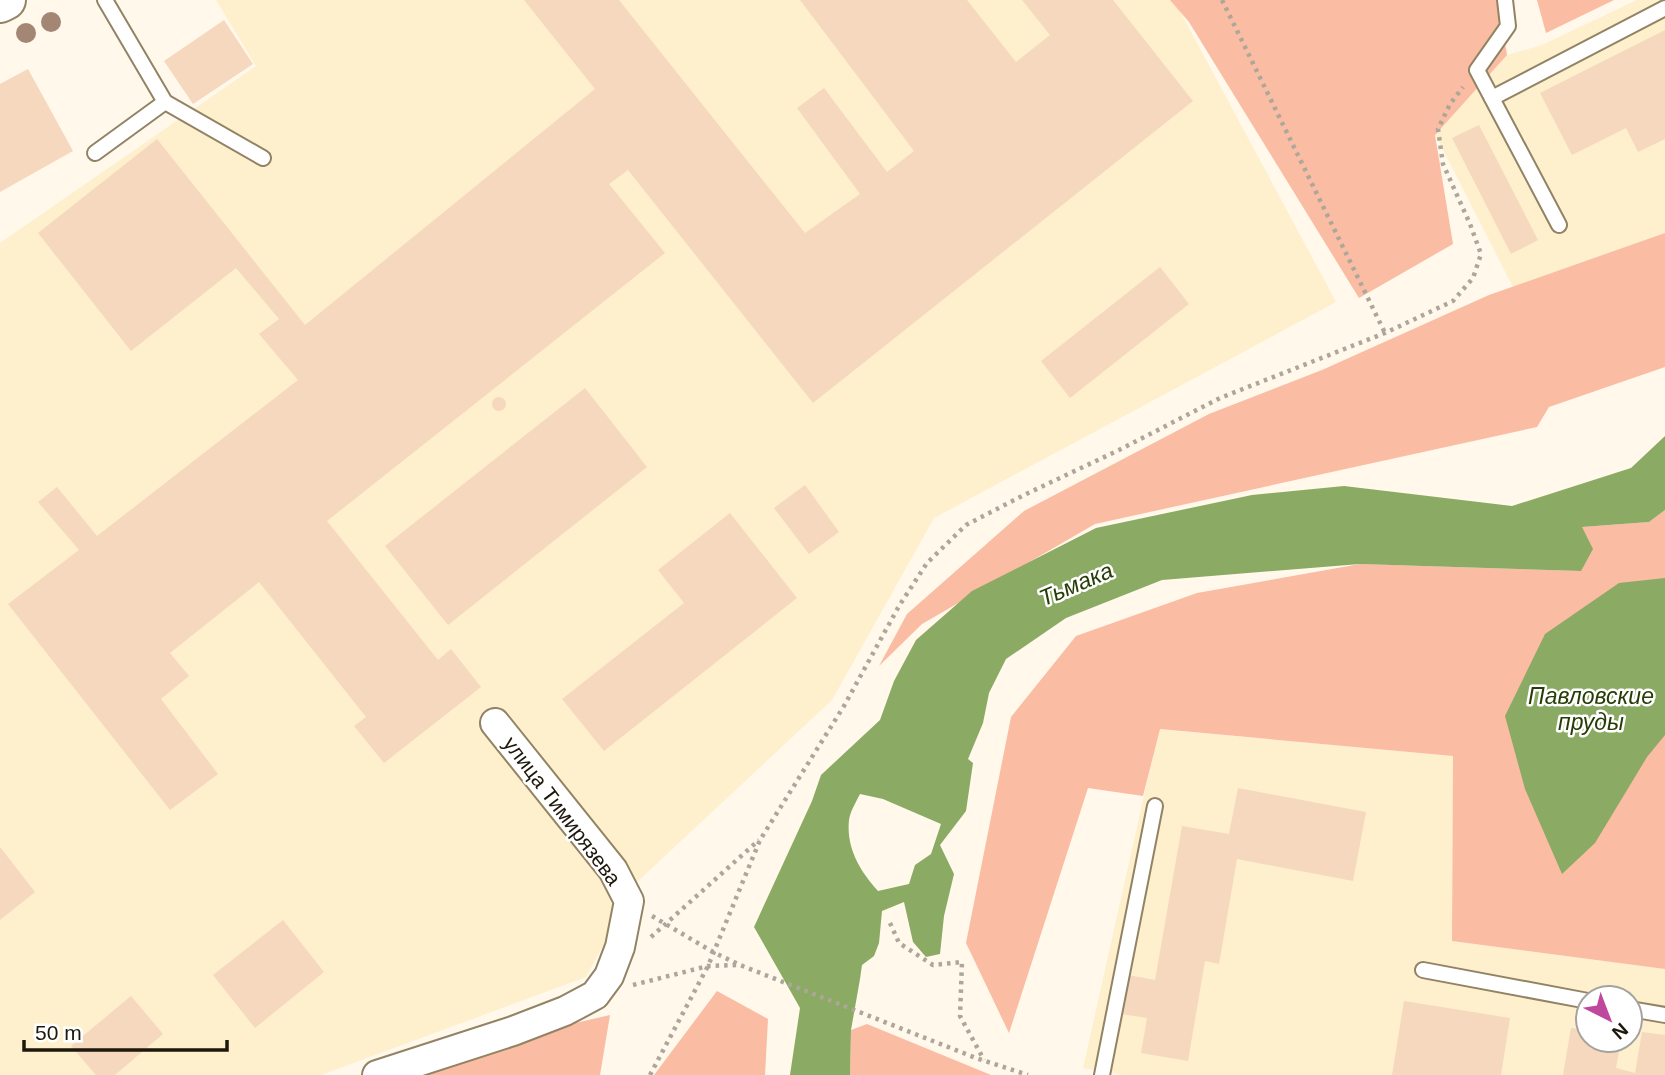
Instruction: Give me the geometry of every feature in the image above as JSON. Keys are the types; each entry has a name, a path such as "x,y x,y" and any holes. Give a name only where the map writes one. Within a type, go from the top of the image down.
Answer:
{"main road":[{"path":"0,3 6,0"}],"street":[{"name":"улица Тимирязева","path":"495,723 613,870 629,901 620,947 609,976 595,995"},
{"path":"377,1075 513,1031 565,1011 595,995"}],"lane":[{"path":"105,0 165,102 263,158"},
{"path":"1505,0 1508,26 1477,70 1559,225"},
{"path":"1492,98 1665,8"},
{"path":"95,153 165,102"},
{"path":"1102,1075 1155,806"},
{"path":"1423,970 1574,998"},
{"path":"1644,1011 1665,1015"}],"path":[{"path":"1222,0 1385,333"},
{"path":"650,1075 708,966 760,840 844,706 899,606 927,563 966,525 1220,398 1385,333 1453,302 1474,278 1481,254 1443,164 1438,129 1450,104 1477,70"},
{"path":"646,941 760,840"},
{"path":"629,901 713,952 740,965 976,1058 1028,1075"},
{"path":"890,923 899,943 933,965 962,962 960,1016 984,1061"},
{"path":"595,995 708,966 740,965"}],"shaded area":[{"path":"216,0 1174,0 1336,302 934,518 832,700 638,881 586,977 321,1075 0,1075 0,243 256,66"},
{"path":"1170,0 1498,0 1507,55 1435,135 1453,244 1359,298 1189,22"},
{"path":"1537,0 1614,0 1546,33"},
{"path":"1637,0 1665,0 1665,233 1513,287 1435,134 1507,55 1542,45"},
{"path":"1665,233 1665,367 1549,407 1537,427 1095,524 922,624 879,666 907,614 1024,511 1209,414 1322,370 1489,295"},
{"path":"1665,510 1665,969 1452,941 1453,756 1160,729 1143,796 1088,788 1009,1033 966,943 1011,717 1076,636 1197,593 1360,564 1581,571 1582,527 1649,522"},
{"path":"1159,729 1453,756 1452,941 1665,969 1665,1075 1124,1075 1083,1068"},
{"path":"717,991 768,1019 765,1075 654,1075"},
{"path":"610,1015 600,1075 399,1075 519,1036"},
{"path":"867,1024 991,1075 850,1075 851,1030"}],"water":[{"name":"Тьмака","path":"1665,436 1665,510 1649,522 1582,527 1593,549 1581,571 1360,564 1162,580 1066,618 1006,659 989,693 983,723 968,759 973,763 966,811 940,845 954,874 944,916 940,954 926,957 913,942 904,902 882,911 879,943 874,956 862,965 851,1030 850,1075 790,1075 800,1008 754,927 812,801 821,775 880,720 894,681 916,640 972,591 1096,528 1252,495 1344,486 1512,506 1631,468","holes":["860,794 883,799 941,824 931,854 915,865 909,884 878,891 865,875 852,849 849,820"]},
{"name":"Павловские пруды","path":"1665,578 1665,735 1647,757 1595,843 1562,874 1525,789 1505,716 1545,634 1619,583"}],"building":[{"path":"524,0 619,0 805,233 860,194 797,108 824,88 887,172 914,151 800,0 967,0 1016,62 1050,35 1022,0 1113,0 1193,101 813,403 628,170 609,184 665,253 327,521 438,660 451,649 481,687 384,763 354,726 366,717 259,582 170,653 189,676 161,699 218,774 170,810 8,604 79,550 38,502 57,487 97,536 298,380 259,334 279,319 236,268 131,351 38,233 157,139 305,325 595,89"},
{"path":"224,20 253,64 193,104 164,61"},
{"path":"1665,30 1665,139 1638,152 1626,128 1572,155 1540,93"},
{"path":"28,69 73,151 0,192 0,84"},
{"path":"1479,125 1538,240 1511,254 1452,138"},
{"path":"1160,267 1189,304 1070,398 1041,361"},
{"path":"585,388 647,467 448,625 385,546"},
{"path":"499,397 504,399 504,409 499,411 494,409 492,404 494,399"},
{"path":"805,485 839,532 809,554 774,508"},
{"path":"730,513 797,598 604,751 562,699 684,603 658,570"},
{"path":"1238,788 1366,812 1353,881 1237,859 1219,964 1205,961 1188,1061 1141,1053 1147,1018 1121,1014 1128,975 1155,980 1182,826 1229,834"},
{"path":"0,847 35,892 0,920"},
{"path":"283,920 324,972 255,1028 213,975"},
{"path":"131,996 163,1034 115,1075 96,1075 71,1046"},
{"path":"1404,1001 1510,1018 1501,1075 1392,1075"},
{"path":"1571,1028 1574,1028 1574,1054 1618,1054 1616,1068 1635,1073 1638,1054 1644,1054 1644,1032 1665,1035 1665,1075 1563,1075"}]}
